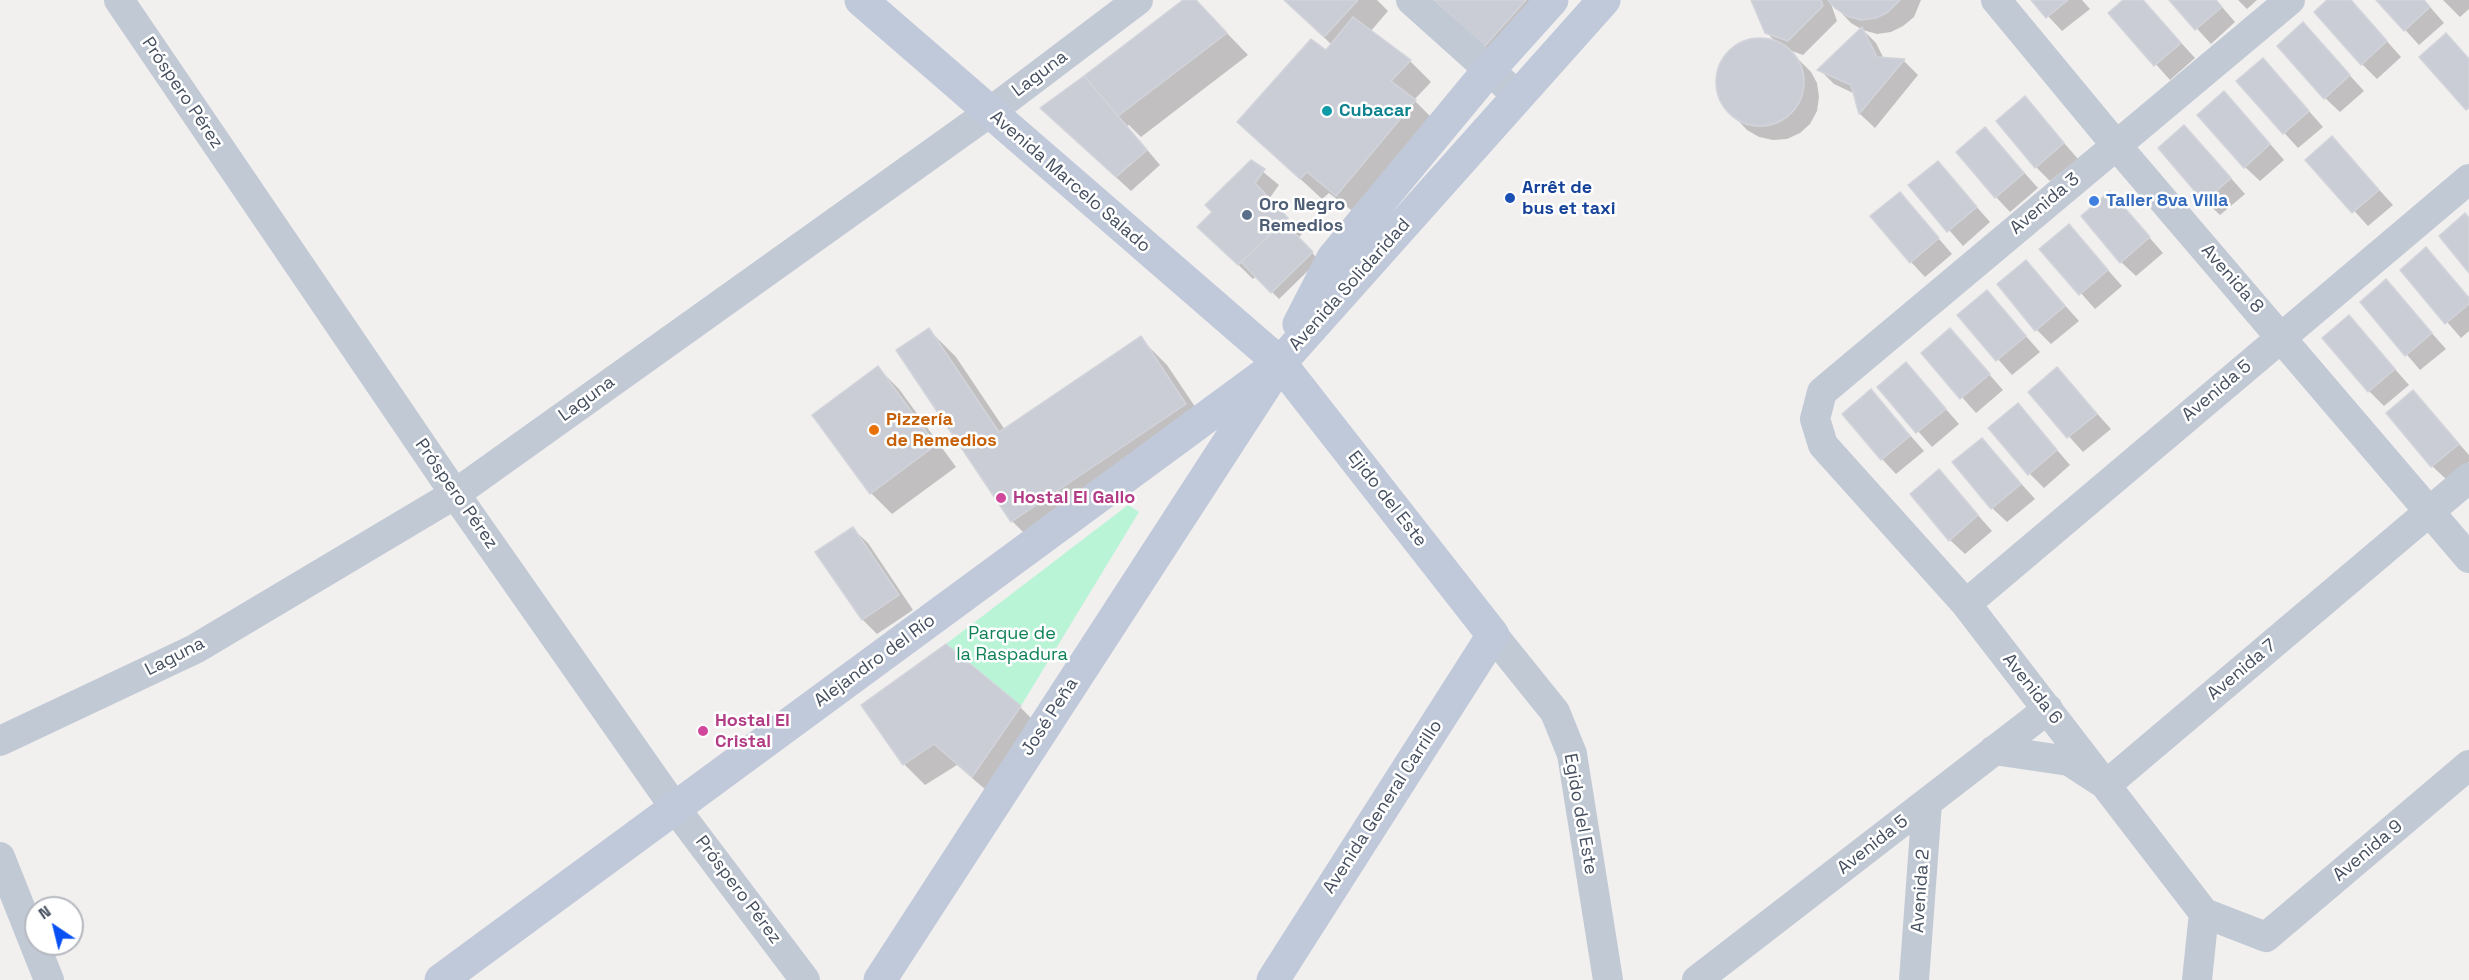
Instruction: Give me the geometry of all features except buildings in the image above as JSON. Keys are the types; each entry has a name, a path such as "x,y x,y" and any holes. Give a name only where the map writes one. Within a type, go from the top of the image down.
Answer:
{"main road":[{"name":"Avenida Marcelo Salado","path":"861,0 1280,363"},
{"name":"Avenida Solidaridad","path":"1280,363 1333,258 1488,71 1552,0"},
{"name":"Avenida Solidaridad","path":"1280,363 1605,0"},
{"name":"Ejido del Este","path":"1280,363 1494,635"},
{"name":"Alejandro del Río","path":"441,980 1280,363"},
{"name":"José Peña","path":"880,980 1280,363"},
{"name":"Avenida General Carrillo","path":"1273,980 1494,635"}],"street":[{"name":"Próspero Pérez","path":"118,0 455,494 675,808 806,980"},
{"name":"Laguna","path":"0,741 195,649 455,494 990,112 1138,0"},
{"path":"1411,0 1518,96"},
{"name":"Avenida 8","path":"1996,0 2115,145 2282,337 2469,558"},
{"name":"Avenida 3","path":"1815,419 1822,392 2290,0"},
{"name":"Avenida 5","path":"1966,604 2469,178"},
{"name":"Avenida 6","path":"1815,419 1823,445 1966,604 2204,913"},
{"name":"Avenida 7","path":"2106,785 2469,478"},
{"name":"Egido del Este","path":"1494,635 1555,712 1572,754 1608,980"},
{"name":"Avenida 5","path":"1697,980 2048,709"},
{"path":"1994,750 2069,761 2106,785"},
{"name":"Avenida 9","path":"2204,913 2266,937 2469,765"},
{"name":"Avenida 2","path":"1914,980 1927,803"},
{"path":"0,857 49,980"},
{"path":"2197,980 2204,913"}],"green space":[{"name":"Parque de la Raspadura","path":"1128,505 1139,512 1021,706 946,644"}],"place":[{"name":"Cubacar","path":"1327,111"},
{"name":"Arrêt de bus et taxi","path":"1510,198"},
{"name":"Taller 8va Villa","path":"2094,201"},
{"name":"Oro Negro Remedios","path":"1247,215"},
{"name":"Pizzería de Remedios","path":"874,430"},
{"name":"Hostal El Gallo","path":"1001,498"},
{"name":"Hostal El Cristal","path":"703,731"}]}
